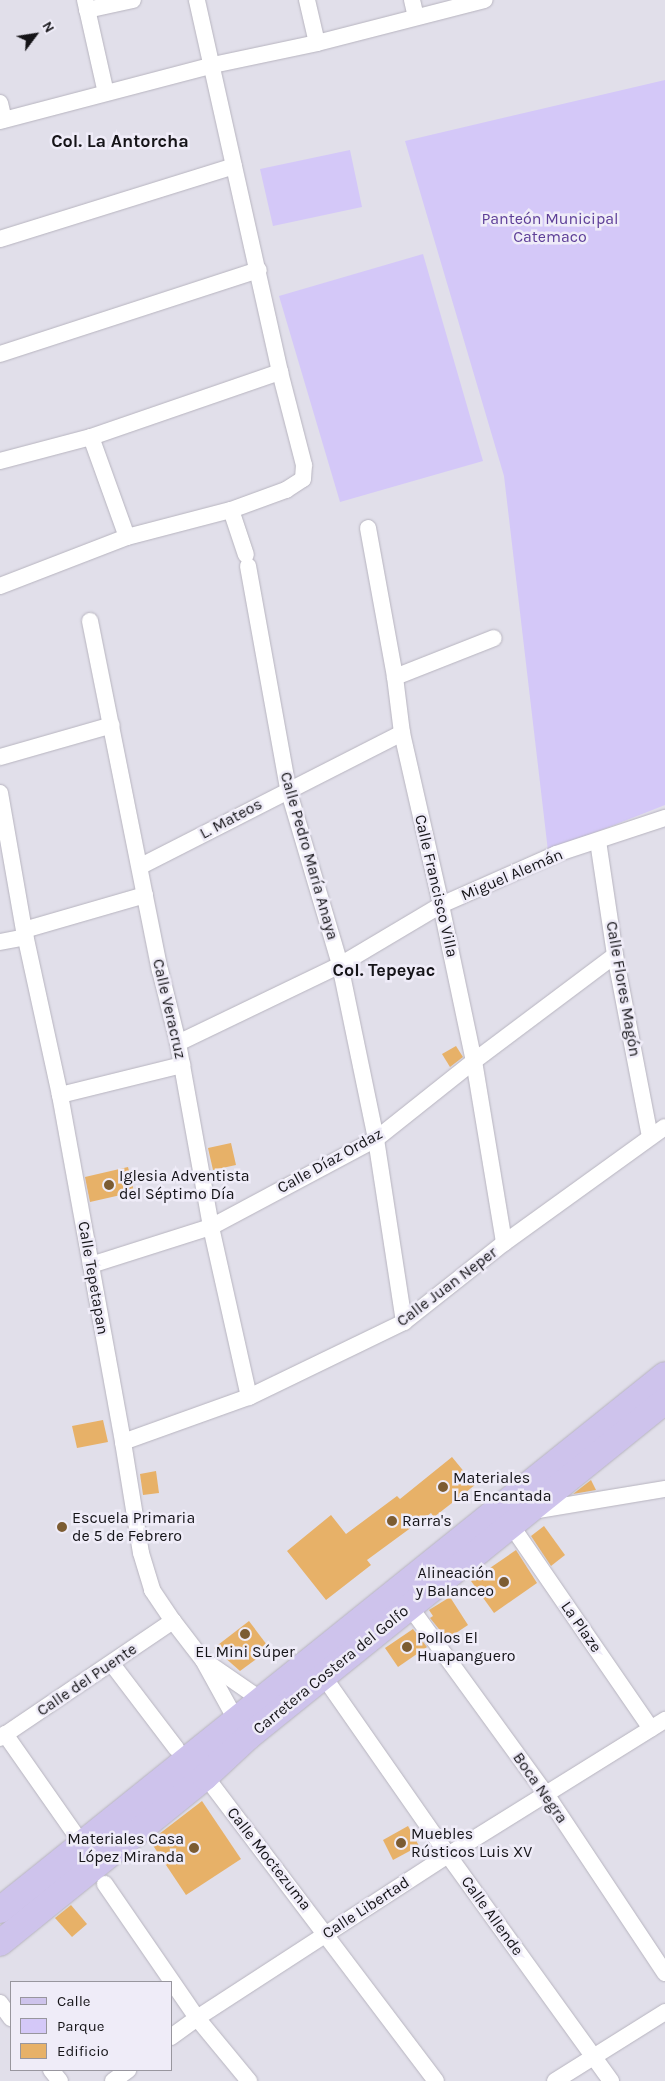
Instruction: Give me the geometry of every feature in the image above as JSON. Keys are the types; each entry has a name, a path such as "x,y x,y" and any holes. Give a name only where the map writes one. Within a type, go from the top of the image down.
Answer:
{"main road":[{"name":"Carretera Costera del Golfo","path":"0,1943 144,1811 191,1760 242,1729 270,1708 665,1375"},
{"name":"Carretera Costera del Golfo","path":"270,1708 324,1676 665,1401"},
{"name":"Carretera Costera del Golfo","path":"0,1910 82,1844 144,1811"}],"street":[{"path":"106,93 86,5 133,0"},
{"path":"0,586 127,537 231,510 286,490 303,478 304,465 280,372 198,0"},
{"path":"307,0 317,43"},
{"path":"412,0 416,17"},
{"path":"0,103 2,120 212,65 317,43 485,0"},
{"path":"0,239 234,166"},
{"path":"0,354 259,270"},
{"path":"0,461 91,437 280,372"},
{"path":"91,437 127,537"},
{"name":"Calle Pedro María Anaya","path":"231,510 247,560 288,789 340,965 376,1139 404,1322"},
{"name":"Calle Francisco Villa","path":"368,528 395,677 402,733 474,1061 504,1243"},
{"name":"Calle Veracruz","path":"90,621 141,866 145,895 178,1043 212,1227 249,1398"},
{"path":"395,677 494,638"},
{"path":"0,757 112,725"},
{"name":"L. Mateos","path":"141,866 288,789 402,733"},
{"name":"Calle Tepetapan","path":"0,793 25,934 60,1095 123,1442 141,1553 152,1590 203,1660 242,1729"},
{"name":"Miguel Alemán","path":"178,1043 340,965 441,905 556,854 665,818"},
{"name":"Calle Flores Magón","path":"598,841 615,955 650,1137"},
{"path":"0,942 145,895"},
{"name":"Calle Díaz Ordaz","path":"91,1266 212,1227 376,1139 474,1061 615,955"},
{"path":"60,1095 182,1064"},
{"name":"Calle Juan Neper","path":"123,1442 249,1398 404,1322 504,1243 665,1127"},
{"path":"519,1519 665,1488"},
{"name":"La Plaze","path":"519,1519 658,1724"},
{"name":"Boca Negra","path":"410,1607 546,1794 665,1973"},
{"name":"Calle del Puente","path":"2,1736 112,1664 173,1621"},
{"path":"203,1660 270,1708"},
{"name":"Calle Moctezuma","path":"112,1664 191,1760 326,1934 436,2081"},
{"name":"Calle Allende","path":"324,1676 448,1855 595,2057 610,2081"},
{"name":"Calle Libertad","path":"172,2036 197,2018 448,1855 658,1724"},
{"path":"2,1736 82,1844"},
{"path":"105,1884 172,1981"},
{"path":"172,1982 197,2018 249,2081"},
{"path":"0,2003 10,2017"},
{"path":"555,2081 665,2012"},
{"path":"113,2081 127,2071"}],"green space":[{"name":"Panteón Municipal Catemaco","path":"665,80 665,805 548,851 504,476 405,141"},
{"path":"350,150 362,207 273,226 260,169"},
{"path":"423,254 483,461 340,502 279,296"}],"building":[{"path":"456,1046 463,1057 450,1067 442,1054"},
{"path":"231,1143 236,1165 213,1170 208,1148"},
{"name":"Iglesia Adventista del Séptimo Día","path":"128,1167 134,1192 90,1202 85,1177"},
{"path":"103,1420 108,1442 77,1448 72,1426"},
{"path":"452,1457 475,1485 434,1517 431,1513 367,1560 371,1565 326,1600 287,1551 331,1515 346,1534 397,1496 400,1499"},
{"path":"156,1471 159,1493 143,1495 140,1474"},
{"path":"591,1480 596,1490 573,1494"},
{"path":"544,1526 565,1555 551,1566 531,1536"},
{"name":"Alineación y Balanceo","path":"516,1550 537,1583 494,1613 471,1581"},
{"path":"450,1597 468,1625 447,1639 430,1618 433,1616 429,1610"},
{"name":"EL Mini Súper","path":"249,1621 270,1649 240,1671 214,1648"},
{"name":"Pollos El Huapanguero","path":"413,1629 427,1647 398,1667 385,1648"},
{"name":"Materiales Casa López Miranda","path":"202,1801 241,1859 186,1895 150,1841"},
{"name":"Muebles Rústicos Luis XV","path":"408,1826 419,1846 393,1860 383,1840"},
{"path":"71,1905 87,1924 72,1937 55,1918"}],"place":[{"name":"Iglesia Adventista del Séptimo Día","path":"109,1185"},
{"name":"Materiales La Encantada","path":"443,1487"},
{"name":"Rarra's","path":"392,1521"},
{"name":"Escuela Primaria de 5 de Febrero","path":"62,1527"},
{"name":"Alineación y Balanceo","path":"504,1582"},
{"name":"EL Mini Súper","path":"245,1634"},
{"name":"Pollos El Huapanguero","path":"407,1647"},
{"name":"Muebles Rústicos Luis XV","path":"401,1843"},
{"name":"Materiales Casa López Miranda","path":"194,1848"}],"district":[{"name":"Col. La Antorcha","path":"120,141"},
{"name":"Col. Tepeyac","path":"384,970"}]}
